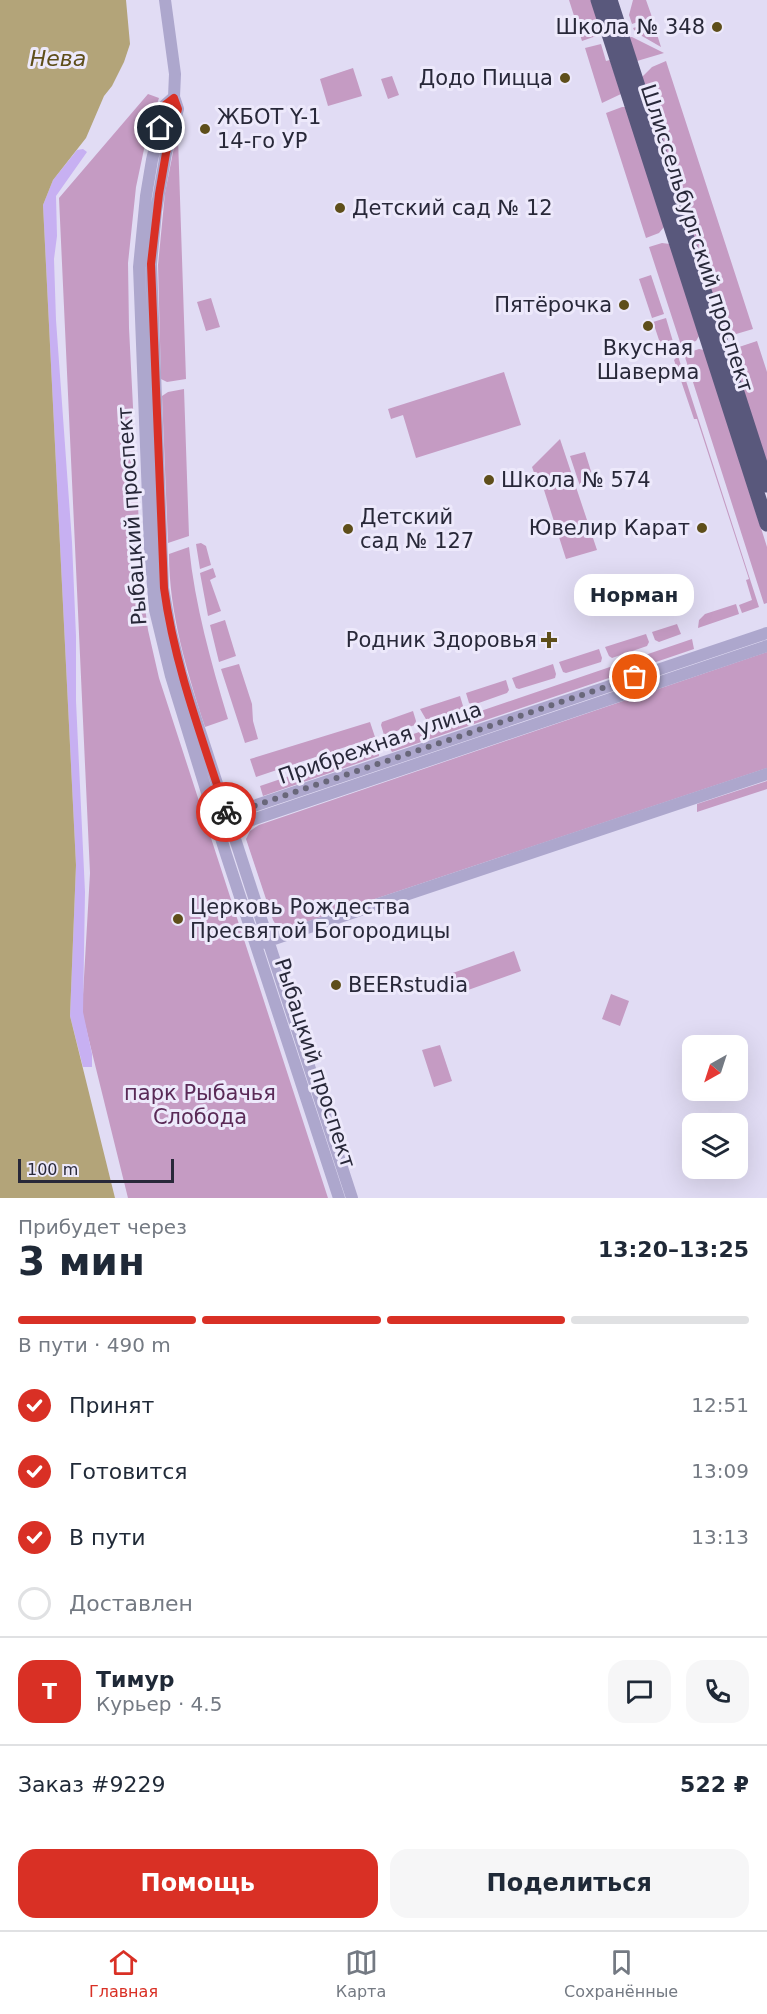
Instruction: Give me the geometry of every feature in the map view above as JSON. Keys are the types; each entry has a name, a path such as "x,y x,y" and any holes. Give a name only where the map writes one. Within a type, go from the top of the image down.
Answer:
{"main road":[{"name":"Шлиссельбургский проспект","path":"598,0 767,524"},
{"name":"Шлиссельбургский проспект","path":"610,0 767,485"}],"street":[{"name":"Рыбацкий проспект","path":"165,0 175,74 174,98 178,109 166,153 156,211 151,264 163,578 170,628 181,673 229,821 262,943 339,1198"},
{"name":"Рыбацкий проспект","path":"174,98 165,105 152,160 143,217 140,267 150,549 159,630 217,825 262,943 352,1198"},
{"name":"Прибрежная улица","path":"229,821 767,633"},
{"name":"Прибрежная улица","path":"217,825 767,646"},
{"path":"262,943 767,774"}],"green space":[{"path":"569,0 591,0 602,34 582,41"},
{"path":"633,0 646,0 652,17 632,24 629,15"},
{"path":"653,22 661,47 635,32 633,28"},
{"path":"629,37 632,37 664,53 637,61"},
{"path":"601,44 606,61 610,60 621,94 602,103 585,48"},
{"path":"666,61 753,329 726,337 642,77 652,67"},
{"path":"353,68 362,96 328,106 320,79"},
{"path":"392,76 399,95 388,99 381,79"},
{"name":"парк Рыбачья Слобода","path":"148,94 159,98 147,135 136,187 128,263 129,328 142,585 148,630 159,678 328,1198 128,1198 82,1012 90,873 59,198"},
{"path":"626,107 664,227 659,233 646,238 606,113"},
{"path":"176,137 178,138 186,379 167,382 161,379 158,265 165,193"},
{"path":"662,243 670,244 699,336 696,341 681,345 649,247"},
{"path":"651,275 664,314 652,318 639,279"},
{"path":"211,298 220,327 206,331 197,302"},
{"path":"666,318 674,345 662,349 653,322"},
{"path":"757,341 767,372 767,463 730,350"},
{"path":"699,349 704,350 767,547 767,603 764,604 684,354"},
{"path":"678,356 759,607 742,613 739,605 752,600 746,580 749,579 697,419 694,419 674,360"},
{"path":"504,372 521,425 416,458 403,415 391,419 388,409"},
{"path":"184,389 189,536 168,543 162,396 168,392"},
{"path":"560,439 597,550 566,559 544,490 540,489 532,467"},
{"path":"585,452 594,481 580,486 570,456"},
{"path":"201,543 206,546 211,565 200,569 196,544"},
{"path":"189,547 199,612 228,719 205,727 180,642 170,576 169,554"},
{"path":"213,568 216,577 210,580 221,611 208,616 200,573"},
{"path":"736,604 739,614 698,628 699,620 705,614"},
{"path":"225,620 236,656 219,662 210,625"},
{"path":"677,624 681,634 659,642 655,640 652,632"},
{"path":"646,634 649,642 647,646 612,658 609,656 605,647"},
{"path":"692,639 694,649 392,752 387,743"},
{"path":"599,649 601,662 563,672 559,662"},
{"path":"767,652 767,768 297,925 276,925 273,920 246,839 250,831 259,825"},
{"path":"239,664 252,704 253,721 258,739 245,743 221,669"},
{"path":"553,664 555,678 516,688 512,678"},
{"path":"506,680 509,690 507,693 473,705 469,703 466,693"},
{"path":"460,696 463,706 461,709 427,721 420,709"},
{"path":"413,711 415,725 384,735 382,722"},
{"path":"370,722 375,737 256,777 250,759"},
{"path":"378,746 379,756 263,796 260,786"},
{"path":"767,781 767,789 697,812 697,804"},
{"path":"514,951 521,971 457,994 450,974"},
{"path":"611,994 629,1001 620,1026 602,1019"},
{"path":"440,1045 452,1081 434,1087 422,1050"}],"sand":[{"path":"83,149 87,152 56,196 57,236 54,259 76,636 76,701 85,892 83,1012 92,1054 92,1067 83,1067 70,1016 76,865 43,205 53,180 77,150"}],"water":[{"name":"Нева","path":"0,0 126,0 130,44 124,62 112,86 104,96 86,138 53,180 43,205 76,865 70,1016 115,1198 0,1198"}],"way so far":[{"path":"226,812 227,815 635,677"}],"place":[{"name":"Школа № 348","path":"717,27"},
{"name":"Додо Пицца","path":"565,78"},
{"name":"ЖБОТ Y-1 14-го УР","path":"205,129"},
{"name":"Детский сад № 12","path":"340,208"},
{"name":"Пятёрочка","path":"624,305"},
{"name":"Вкусная Шаверма","path":"648,326"},
{"name":"Школа № 574","path":"489,480"},
{"name":"Ювелир Карат","path":"702,528"},
{"name":"Детский сад № 127","path":"348,529"},
{"name":"Родник Здоровья","path":"549,640"},
{"name":"Норман","path":"635,677"},
{"name":"Церковь Рождества Пресвятой Богородицы","path":"178,919"},
{"name":"BEERstudia","path":"336,985"}],"route":[{"path":"160,128 165,105 174,98 178,109 166,153 154,225 151,264 164,588 170,628 181,673 226,812"}]}
